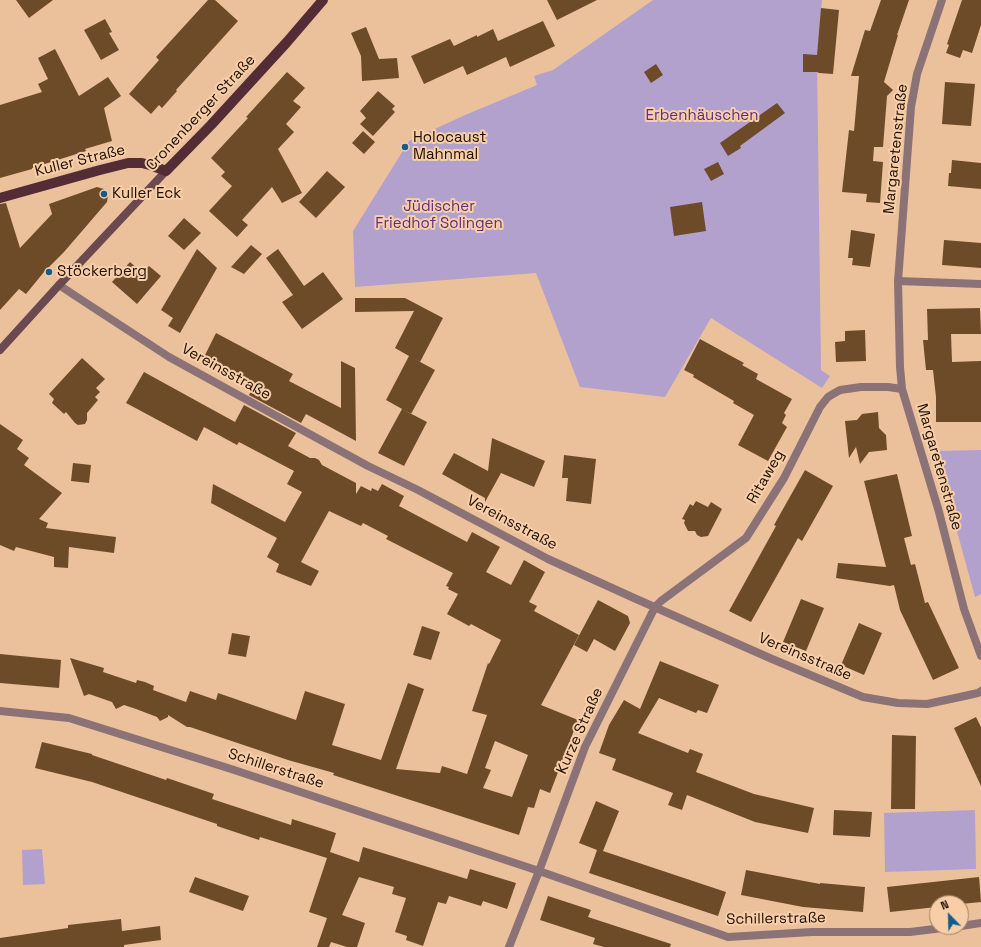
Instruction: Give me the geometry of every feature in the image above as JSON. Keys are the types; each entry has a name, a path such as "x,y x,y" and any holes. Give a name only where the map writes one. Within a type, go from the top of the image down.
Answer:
{"main road":[{"name":"Cronenberger Straße","path":"0,350 166,171 222,114 323,0"},
{"name":"Kuller Straße","path":"0,198 128,163 142,163 166,171"}],"street":[{"name":"Margaretenstraße","path":"942,0 917,74 911,107 898,281 900,367 902,389 939,512 964,609 981,656"},
{"path":"898,281 981,284"},
{"name":"Vereinsstraße","path":"59,285 169,357 368,466 418,490 548,559 772,659 863,696 898,703 927,704 978,693 981,691"},
{"name":"Ritaweg","path":"655,607 746,538 784,478 820,407 828,397 840,390 861,387 888,387 902,389"},
{"name":"Kurze Straße","path":"539,871 585,747 655,607"},
{"name":"Schillerstraße","path":"0,711 69,718 235,770 539,871 728,937 812,932 910,932 929,930"},
{"path":"509,947 539,871"},
{"path":"969,925 981,923"}],"green space":[{"path":"653,0 822,0 817,59 821,370 830,376 822,388 711,318 665,397 580,387 536,273 355,287 353,231 409,141 465,115 537,85 534,76 553,70"},
{"path":"981,450 981,594 975,597 935,451"},
{"path":"975,810 976,869 885,872 884,813"},
{"path":"42,849 45,884 23,885 22,850"}],"building":[{"path":"16,0 53,0 29,18"},
{"path":"208,0 215,0 238,21 176,90 177,91 162,108 159,105 151,114 129,94 159,60 156,57"},
{"path":"547,0 597,0 557,20"},
{"path":"881,0 909,0 897,35 884,82 893,90 887,96 883,147 874,147 873,161 883,162 880,203 866,202 867,194 842,192 849,130 854,131 859,76 851,76 865,30 870,31"},
{"path":"962,0 981,0 981,25 972,53 963,50 960,58 946,53 949,45 947,44"},
{"path":"821,8 839,10 833,74 803,72 803,54 817,55"},
{"path":"105,19 112,32 109,33 119,50 101,60 84,30"},
{"path":"543,21 555,46 510,67 506,57 467,75 463,66 424,84 411,56 450,39 454,46 493,29 498,41"},
{"path":"366,27 379,59 397,58 399,78 362,81 361,56 351,33"},
{"path":"55,49 79,96 108,77 121,96 104,108 112,141 85,149 86,151 32,169 0,178 0,105 42,92 38,84 48,79 38,58"},
{"path":"656,64 663,75 651,83 644,72"},
{"path":"287,72 305,88 293,101 301,107 286,124 294,132 278,149 302,193 282,203 272,187 242,220 248,225 237,237 209,211 232,186 221,176 225,172 211,158 248,118 246,117"},
{"path":"945,82 975,84 971,126 942,124"},
{"path":"378,91 395,106 392,109 395,112 373,136 360,124 366,118 360,111"},
{"path":"777,103 785,113 740,146 741,148 728,156 720,143"},
{"path":"363,131 375,142 364,154 352,143"},
{"path":"952,160 981,163 981,189 948,186"},
{"path":"718,162 724,174 711,181 704,169"},
{"path":"327,171 345,187 316,218 299,202"},
{"path":"97,187 104,189 108,195 107,202 26,294 19,289 0,310 0,204 6,203 20,248 52,214 49,204"},
{"path":"702,202 706,231 674,236 670,207"},
{"path":"184,218 201,233 184,250 168,236"},
{"path":"851,230 875,234 870,267 852,265 853,258 848,258"},
{"path":"944,240 981,243 981,268 942,265"},
{"path":"251,245 262,254 244,274 231,267"},
{"path":"197,249 217,268 180,333 168,326 173,318 161,310"},
{"path":"278,249 304,286 323,272 343,299 302,329 282,302 293,295 266,258"},
{"path":"130,262 142,273 149,266 161,276 137,304 112,282"},
{"path":"355,298 405,298 443,318 420,362 435,370 411,414 386,400 409,356 395,348 414,311 355,312"},
{"path":"980,308 981,334 951,334 952,362 981,361 981,422 936,422 936,397 933,370 926,370 923,340 928,340 927,309"},
{"path":"865,330 866,361 836,362 835,342 845,341 845,331"},
{"path":"216,333 293,374 289,381 341,408 341,361 355,368 356,441 306,414 301,423 249,395 254,386 203,359"},
{"path":"700,339 744,363 742,365 758,374 756,379 792,399 784,413 786,415 782,423 787,427 768,461 738,445 754,415 733,403 734,401 693,377 694,375 684,370"},
{"path":"82,358 105,379 96,388 100,392 95,397 98,400 87,413 87,420 85,424 78,425 66,412 64,414 52,403 54,399 49,394"},
{"path":"144,372 235,422 244,405 296,433 288,446 310,458 319,460 322,465 356,483 356,494 361,486 371,491 372,488 378,491 382,484 404,496 399,506 467,542 472,532 500,547 486,572 511,585 524,560 545,572 529,602 537,606 534,611 579,635 541,705 578,720 550,793 540,789 534,808 528,807 519,835 333,775 334,773 288,760 187,727 168,715 168,717 160,721 157,717 124,705 116,709 112,702 89,694 84,696 70,658 104,668 103,672 136,683 137,680 145,682 154,686 153,690 186,702 190,691 216,700 218,693 296,720 305,691 345,704 332,745 381,760 408,683 424,689 396,769 440,773 442,766 467,774 487,715 472,711 488,663 489,664 501,640 471,624 469,626 447,614 458,594 448,589 449,587 446,586 453,573 386,539 388,536 363,523 361,526 329,511 301,562 319,571 311,586 276,572 279,564 267,557 277,538 211,503 213,484 285,522 302,492 287,484 294,471 239,442 237,445 204,427 197,441 126,403","holes":["495,741 528,755 512,797 483,788 491,770 485,768"]},
{"path":"402,409 427,422 404,466 378,453"},
{"path":"878,412 879,428 886,435 887,450 869,452 860,464 856,447 849,458 845,421 857,420 862,414"},
{"path":"0,424 23,440 17,449 29,458 24,465 62,493 39,519 48,523 46,528 116,537 114,553 69,547 68,568 54,567 54,557 16,547 14,551 0,545"},
{"path":"492,438 545,461 534,487 501,473 485,502 485,498 442,474 454,453 488,471"},
{"path":"564,455 596,459 591,504 566,501 568,478 562,478"},
{"path":"73,463 91,465 89,483 71,481"},
{"path":"805,470 833,486 802,541 798,538 751,622 729,611"},
{"path":"897,474 912,536 904,538 911,565 915,564 925,603 928,602 959,668 933,680 900,610 894,585 890,586 836,578 838,563 886,567 864,481"},
{"path":"696,501 708,507 711,502 722,509 708,536 701,537 697,535 695,531 688,531 684,523 685,520 682,519 690,504 693,506"},
{"path":"801,599 824,608 806,651 783,642"},
{"path":"598,600 628,616 630,623 615,651 594,639 587,652 574,645"},
{"path":"859,623 882,633 864,675 841,665"},
{"path":"422,626 440,632 431,660 413,655"},
{"path":"232,633 250,636 246,657 228,654"},
{"path":"0,654 61,660 59,688 0,683"},
{"path":"660,661 719,685 707,713 698,710 696,713 659,698 638,733 688,753 690,749 703,754 696,772 754,794 814,808 808,833 755,822 687,795 682,810 668,805 673,793 612,770 616,759 599,753 609,725 624,700 640,709"},
{"path":"976,717 981,727 981,786 954,728"},
{"path":"892,735 916,736 915,809 891,809"},
{"path":"42,742 92,754 166,780 167,778 214,794 212,799 291,825 292,819 336,833 330,852 359,862 363,847 467,879 470,869 516,883 507,909 483,901 481,906 449,896 446,904 438,902 423,946 406,940 407,936 395,932 406,898 392,894 394,887 359,877 342,915 365,923 357,947 347,947 331,942 329,947 317,947 327,918 309,912 327,858 260,837 259,840 217,826 217,824 92,782 35,768"},
{"path":"596,801 619,811 603,851 726,892 718,916 589,873 597,850 579,843"},
{"path":"834,810 872,812 870,837 833,835"},
{"path":"746,870 820,884 865,887 863,912 803,907 741,895"},
{"path":"195,877 249,896 243,911 189,892"},
{"path":"979,877 981,902 969,903 969,895 929,895 929,908 890,912 887,887"},
{"path":"548,896 591,910 588,917 671,944 670,947 604,947 593,944 595,938 540,920"},
{"path":"121,919 122,931 160,926 161,940 124,945 124,947 0,947 0,938 68,928 68,925"}],"place":[{"name":"Holocaust Mahnmal","path":"405,147"},
{"name":"Kuller Eck","path":"104,194"},
{"name":"Stöckerberg","path":"49,272"}],"park label":[{"name":"Erbenhäuschen","path":"702,116"},
{"name":"Jüdischer Friedhof Solingen","path":"439,216"}]}
